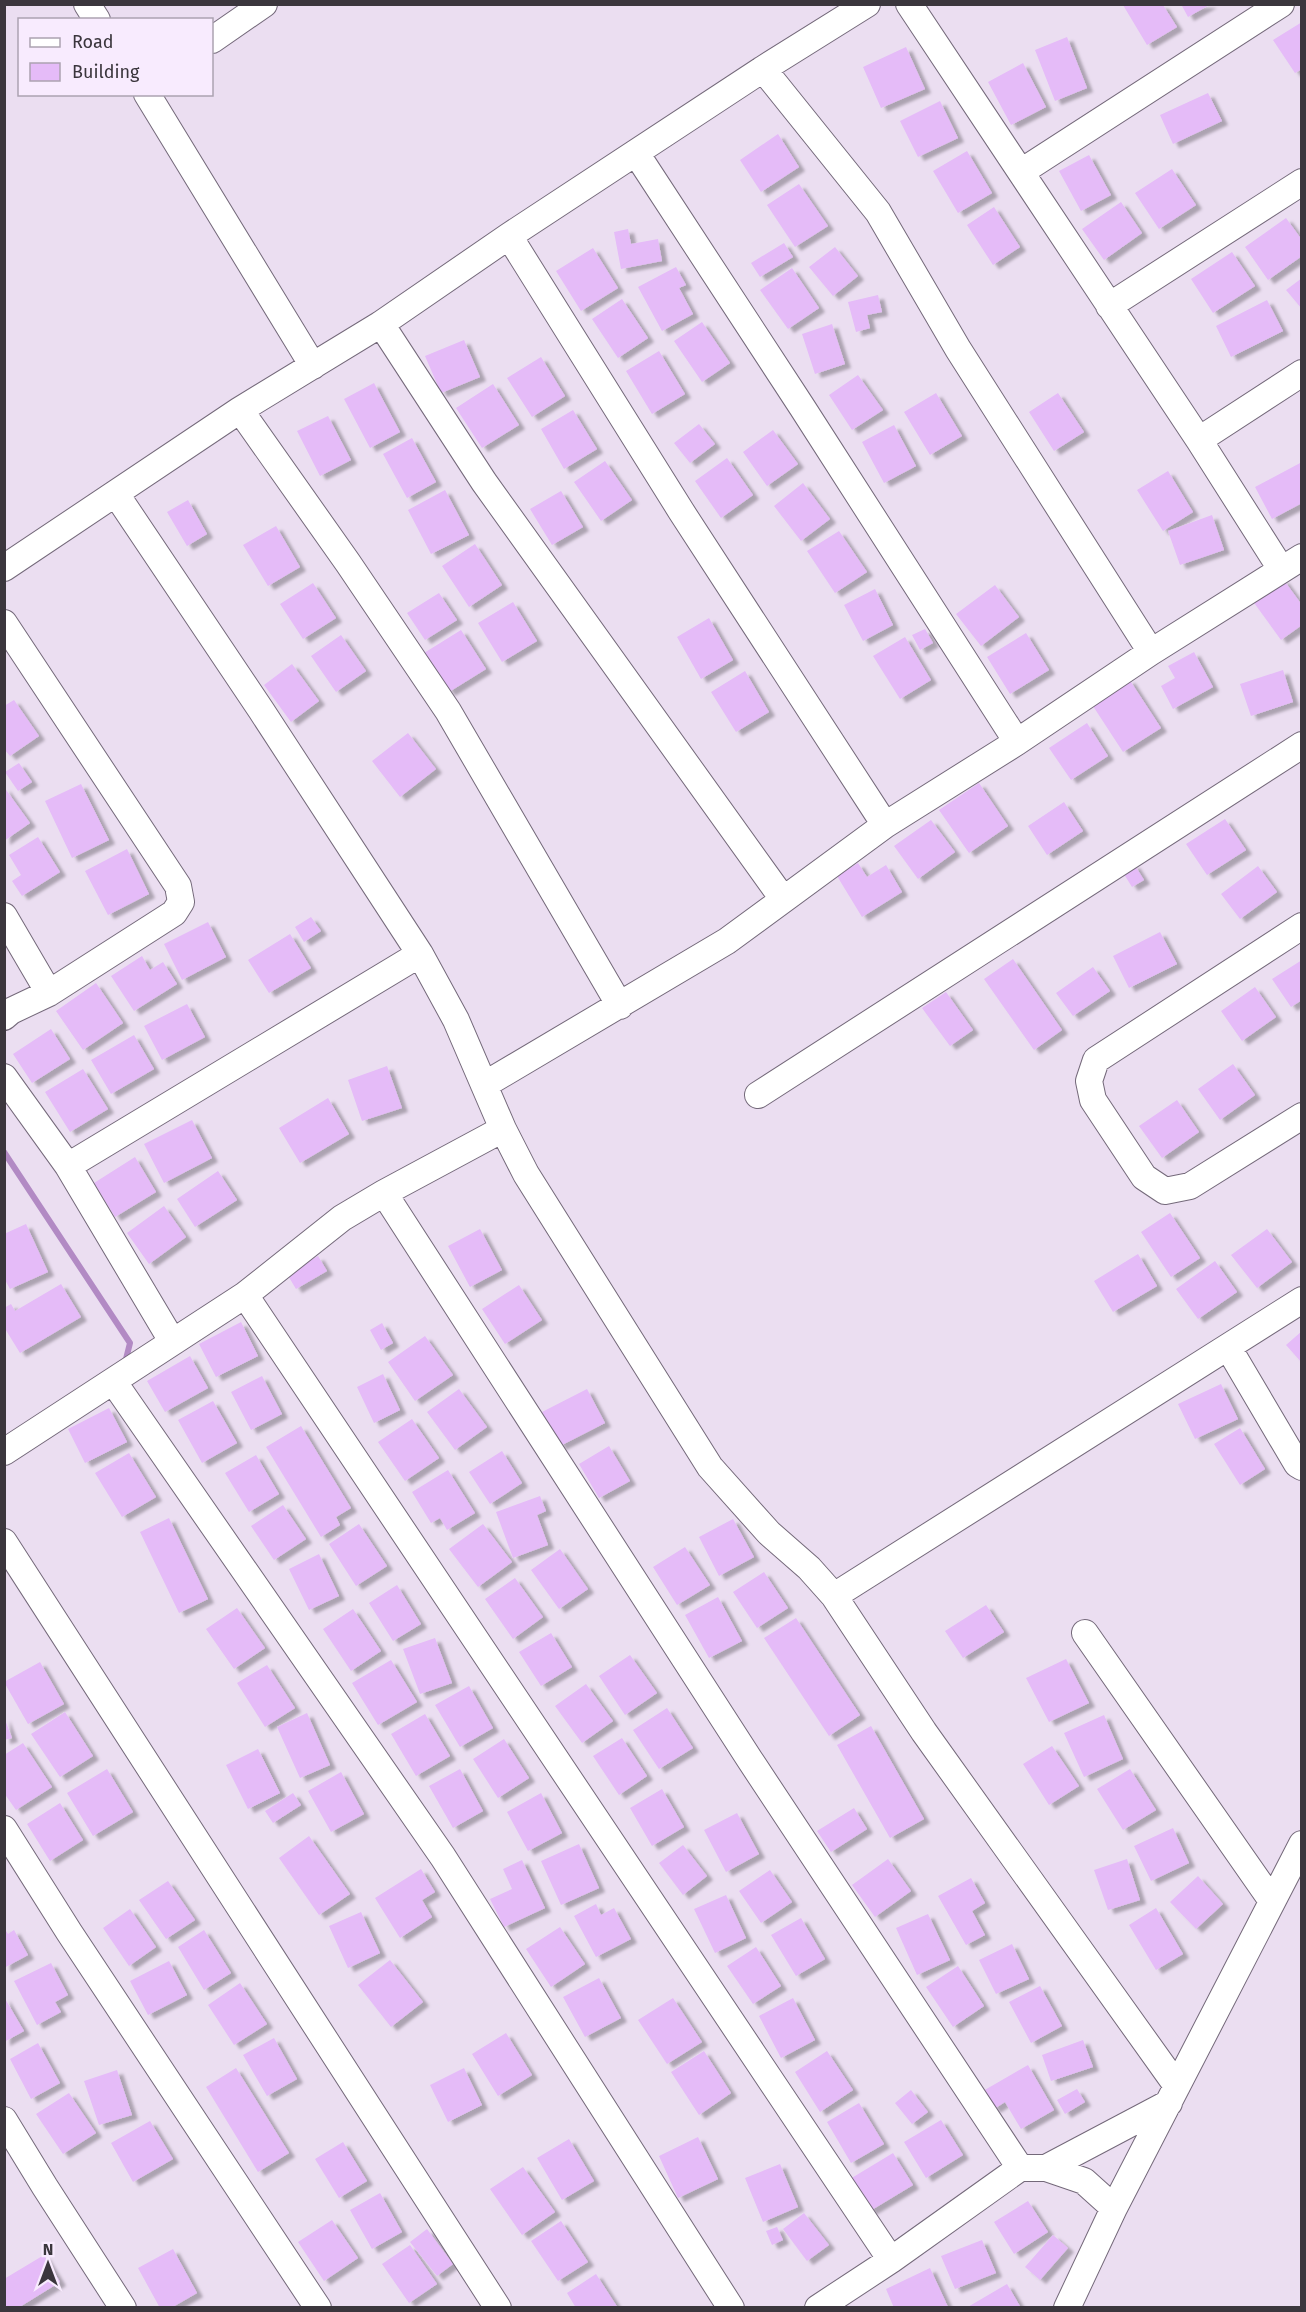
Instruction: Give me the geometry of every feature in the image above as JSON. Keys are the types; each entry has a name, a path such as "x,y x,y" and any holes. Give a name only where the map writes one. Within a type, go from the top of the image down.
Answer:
{"street":[{"path":"87,4 96,18"},
{"path":"213,39 264,4"},
{"path":"4,568 240,410 381,324 509,236 763,69 867,4"},
{"path":"484,1085 620,1006 727,940 885,825 1017,742 1151,652 1291,563 1198,441 909,4"},
{"path":"1021,172 1281,4"},
{"path":"763,69 878,212 958,349 1151,652"},
{"path":"148,96 313,366"},
{"path":"636,153 1017,742"},
{"path":"1109,306 1302,182"},
{"path":"509,236 681,511 885,825"},
{"path":"381,324 484,482 783,899"},
{"path":"1198,441 1302,373"},
{"path":"240,410 348,563 448,711 620,1006"},
{"path":"116,494 261,710 420,954 456,1020 503,1128 526,1174 710,1467 769,1533 809,1568 834,1596 924,1732 1173,2094"},
{"path":"4,623 178,886 181,902 174,914 49,993 11,1011 4,1017"},
{"path":"758,1095 1302,745"},
{"path":"4,916 49,993"},
{"path":"1302,926 1096,1060 1089,1081 1093,1100 1144,1177 1165,1191 1190,1186 1302,1116"},
{"path":"68,1166 420,954"},
{"path":"4,1077 68,1166 172,1341"},
{"path":"4,1452 245,1295 342,1218 503,1128"},
{"path":"384,1193 750,1760 1020,2168"},
{"path":"245,1295 891,2260"},
{"path":"834,1596 1302,1300"},
{"path":"1228,1347 1297,1464 1302,1467"},
{"path":"113,1381 443,1857 731,2307"},
{"path":"4,1542 498,2307"},
{"path":"1085,1633 1272,1901"},
{"path":"4,1829 69,1932 318,2307"},
{"path":"1067,2307 1114,2208 1302,1844"},
{"path":"1046,2168 1173,2094"},
{"path":"4,2120 123,2307"},
{"path":"818,2307 891,2260 1020,2168 1046,2168 1084,2181 1114,2208"}],"building":[{"path":"1181,4 1211,4 1188,17"},
{"path":"1123,5 1163,5 1177,27 1147,45"},
{"path":"1302,22 1302,69 1295,73 1273,40"},
{"path":"1067,37 1087,88 1055,101 1035,50"},
{"path":"906,47 925,89 881,108 863,67"},
{"path":"1023,63 1046,107 1011,125 988,82"},
{"path":"1208,93 1222,121 1173,144 1160,115"},
{"path":"940,101 958,138 918,157 900,121"},
{"path":"778,134 799,167 761,192 740,160"},
{"path":"967,151 992,193 958,213 933,171"},
{"path":"1089,155 1111,195 1081,211 1059,171"},
{"path":"1172,169 1196,205 1159,229 1135,193"},
{"path":"799,184 828,226 795,247 767,205"},
{"path":"1121,202 1142,233 1104,260 1082,229"},
{"path":"994,207 1020,247 993,265 967,225"},
{"path":"1286,218 1302,240 1302,256 1268,280 1245,247"},
{"path":"628,229 631,244 658,239 662,261 621,269 614,232"},
{"path":"784,243 793,257 760,277 751,263"},
{"path":"835,247 858,276 833,296 809,267"},
{"path":"593,248 618,288 581,311 556,271"},
{"path":"1232,252 1255,286 1213,313 1191,279"},
{"path":"676,267 686,285 679,288 693,314 662,331 638,287"},
{"path":"792,268 819,308 788,329 760,290"},
{"path":"1302,278 1302,309 1286,290"},
{"path":"878,295 882,312 867,315 870,328 856,332 848,302"},
{"path":"622,299 648,338 618,358 592,319"},
{"path":"1267,300 1283,331 1231,357 1216,326"},
{"path":"702,322 730,363 702,382 674,341"},
{"path":"832,324 845,364 815,374 802,334"},
{"path":"464,340 480,377 441,393 425,356"},
{"path":"659,351 685,394 652,414 626,371"},
{"path":"541,357 565,396 532,417 507,378"},
{"path":"858,375 883,410 852,430 829,395"},
{"path":"374,383 400,432 370,448 344,399"},
{"path":"493,384 519,425 482,448 456,408"},
{"path":"936,393 962,436 930,455 904,412"},
{"path":"1058,393 1084,432 1054,451 1029,412"},
{"path":"573,410 597,449 564,469 541,429"},
{"path":"328,416 351,460 320,476 297,431"},
{"path":"699,424 715,444 690,463 674,443"},
{"path":"894,425 916,466 884,483 862,442"},
{"path":"773,430 798,464 767,486 743,452"},
{"path":"412,438 436,482 407,498 383,454"},
{"path":"727,458 753,495 721,518 695,481"},
{"path":"605,461 632,500 601,521 574,482"},
{"path":"1302,462 1302,503 1272,519 1255,487"},
{"path":"1168,471 1193,512 1163,531 1137,490"},
{"path":"803,483 830,519 801,541 774,506"},
{"path":"445,490 469,535 431,554 408,510"},
{"path":"561,491 583,527 552,545 530,509"},
{"path":"188,500 207,534 187,546 167,512"},
{"path":"1212,515 1224,550 1180,565 1168,531"},
{"path":"276,526 300,567 268,586 243,545"},
{"path":"839,531 867,572 835,593 807,551"},
{"path":"475,544 502,585 469,607 442,566"},
{"path":"1283,579 1302,605 1302,625 1281,640 1252,600"},
{"path":"313,583 336,618 303,639 280,604"},
{"path":"995,585 1019,617 981,646 956,614"},
{"path":"875,589 893,625 863,641 844,605"},
{"path":"439,593 457,620 425,640 407,613"},
{"path":"513,602 537,641 502,662 478,623"},
{"path":"709,618 733,660 701,679 677,637"},
{"path":"925,629 933,643 920,650 912,635"},
{"path":"461,630 486,669 449,692 424,653"},
{"path":"1026,633 1049,670 1010,694 987,657"},
{"path":"341,635 366,671 336,692 311,656"},
{"path":"905,637 931,680 900,699 873,656"},
{"path":"1194,652 1213,687 1173,709 1161,686 1175,678 1168,666"},
{"path":"292,664 319,701 291,722 264,685"},
{"path":"1283,670 1293,702 1251,716 1240,684"},
{"path":"745,671 769,712 736,732 711,692"},
{"path":"1129,679 1161,728 1123,752 1091,703"},
{"path":"14,700 39,736 10,756 4,749 4,706"},
{"path":"1087,723 1108,756 1071,780 1049,748"},
{"path":"408,733 436,769 400,797 372,761"},
{"path":"19,763 32,782 18,791 5,772"},
{"path":"979,783 1008,826 969,853 939,810"},
{"path":"81,784 109,840 72,858 45,801"},
{"path":"4,787 30,823 4,841"},
{"path":"1064,802 1083,831 1047,855 1028,826"},
{"path":"1225,819 1246,850 1207,875 1186,844"},
{"path":"931,820 955,852 918,879 894,846"},
{"path":"38,837 60,872 22,896 12,881 21,875 9,855"},
{"path":"127,849 149,894 108,915 85,871"},
{"path":"858,863 867,877 886,865 902,892 862,917 837,876"},
{"path":"1134,864 1144,880 1132,887 1122,871"},
{"path":"1258,866 1277,892 1240,919 1221,894"},
{"path":"311,917 321,931 304,942 295,927"},
{"path":"208,922 226,957 182,980 164,944"},
{"path":"1160,932 1177,964 1129,988 1113,956"},
{"path":"290,934 311,968 269,993 248,960"},
{"path":"142,956 150,970 163,962 177,984 134,1011 111,976"},
{"path":"1013,959 1062,1030 1034,1050 984,979"},
{"path":"1302,960 1302,1000 1291,1007 1272,979"},
{"path":"1093,967 1110,991 1073,1016 1056,993"},
{"path":"96,983 123,1023 83,1050 56,1011"},
{"path":"1255,987 1276,1017 1242,1041 1221,1011"},
{"path":"946,992 973,1030 950,1046 922,1008"},
{"path":"187,1004 205,1037 162,1060 144,1026"},
{"path":"51,1029 70,1059 32,1083 13,1054"},
{"path":"134,1035 154,1069 111,1094 91,1060"},
{"path":"1233,1064 1255,1095 1220,1120 1198,1089"},
{"path":"387,1066 402,1108 362,1121 348,1080"},
{"path":"83,1069 108,1109 70,1132 45,1092"},
{"path":"328,1098 349,1134 300,1163 279,1128"},
{"path":"1177,1100 1199,1132 1162,1158 1139,1126"},
{"path":"192,1120 212,1158 164,1183 144,1144"},
{"path":"135,1157 156,1192 115,1217 94,1183"},
{"path":"218,1171 237,1200 195,1227 177,1199"},
{"path":"164,1206 186,1237 149,1264 127,1233"},
{"path":"1170,1213 1200,1258 1171,1277 1141,1232"},
{"path":"26,1224 48,1272 10,1289 4,1278 4,1234"},
{"path":"480,1229 502,1270 470,1287 448,1246"},
{"path":"1267,1229 1292,1262 1257,1288 1231,1255"},
{"path":"1138,1254 1157,1286 1113,1312 1094,1281"},
{"path":"318,1256 327,1271 296,1289 287,1274"},
{"path":"1215,1261 1237,1292 1198,1319 1176,1289"},
{"path":"61,1284 81,1317 20,1353 4,1327 4,1308 11,1304 15,1311"},
{"path":"519,1285 542,1320 505,1344 482,1309"},
{"path":"241,1322 258,1356 216,1377 199,1344"},
{"path":"382,1323 393,1343 381,1350 370,1330"},
{"path":"1302,1331 1302,1363 1286,1345"},
{"path":"425,1336 453,1375 415,1401 388,1362"},
{"path":"190,1356 208,1388 165,1412 147,1381"},
{"path":"383,1374 400,1410 374,1423 357,1387"},
{"path":"262,1376 282,1414 251,1430 231,1392"},
{"path":"1221,1384 1238,1419 1195,1439 1178,1404"},
{"path":"459,1389 487,1427 455,1450 427,1412"},
{"path":"587,1389 605,1423 560,1446 542,1412"},
{"path":"213,1401 237,1443 202,1463 178,1420"},
{"path":"109,1408 127,1442 85,1463 68,1429"},
{"path":"412,1419 439,1458 405,1481 378,1442"},
{"path":"301,1426 351,1508 336,1517 340,1525 321,1537 266,1447"},
{"path":"1240,1428 1265,1469 1240,1485 1214,1444"},
{"path":"609,1446 630,1481 599,1498 579,1464"},
{"path":"502,1451 522,1483 490,1504 469,1472"},
{"path":"129,1453 156,1497 122,1517 95,1473"},
{"path":"256,1455 279,1494 249,1512 225,1473"},
{"path":"448,1470 475,1513 447,1530 440,1518 431,1523 412,1492"},
{"path":"540,1496 546,1511 537,1515 548,1545 513,1558 496,1512"},
{"path":"283,1505 306,1539 274,1560 251,1526"},
{"path":"169,1518 208,1599 179,1613 140,1532"},
{"path":"733,1519 754,1557 719,1576 699,1537"},
{"path":"359,1524 387,1566 356,1586 329,1544"},
{"path":"483,1524 512,1562 478,1587 449,1549"},
{"path":"685,1547 710,1585 677,1605 653,1567"},
{"path":"560,1549 588,1589 559,1609 531,1570"},
{"path":"319,1554 339,1596 309,1610 289,1569"},
{"path":"764,1572 788,1608 757,1628 733,1592"},
{"path":"515,1578 543,1617 513,1639 485,1599"},
{"path":"397,1585 421,1624 393,1641 369,1603"},
{"path":"718,1597 742,1641 709,1658 685,1615"},
{"path":"986,1605 1004,1632 963,1658 945,1631"},
{"path":"237,1608 265,1648 234,1669 206,1629"},
{"path":"353,1609 381,1651 351,1671 323,1629"},
{"path":"796,1618 860,1715 829,1736 764,1638"},
{"path":"551,1633 572,1667 541,1686 519,1652"},
{"path":"435,1638 452,1683 420,1694 403,1649"},
{"path":"630,1655 657,1693 625,1715 599,1676"},
{"path":"1066,1659 1089,1703 1049,1722 1026,1678"},
{"path":"391,1660 417,1702 378,1725 352,1683"},
{"path":"40,1662 64,1704 28,1724 4,1682"},
{"path":"267,1665 295,1708 265,1727 237,1683"},
{"path":"586,1684 613,1721 582,1743 555,1706"},
{"path":"469,1686 493,1728 460,1747 435,1705"},
{"path":"667,1708 693,1748 659,1769 633,1730"},
{"path":"65,1712 93,1756 60,1777 31,1734"},
{"path":"307,1713 330,1765 300,1778 277,1727"},
{"path":"425,1714 450,1756 416,1776 391,1734"},
{"path":"1104,1715 1123,1759 1084,1777 1064,1733"},
{"path":"4,1717 12,1738 4,1740"},
{"path":"871,1726 924,1819 890,1838 837,1745"},
{"path":"622,1738 647,1776 619,1795 593,1756"},
{"path":"504,1739 529,1778 498,1798 473,1759"},
{"path":"23,1743 52,1787 16,1810 4,1793 4,1755"},
{"path":"1052,1746 1079,1786 1049,1805 1023,1764"},
{"path":"258,1749 280,1793 248,1809 226,1765"},
{"path":"107,1769 133,1812 93,1836 67,1793"},
{"path":"460,1769 483,1811 453,1828 429,1786"},
{"path":"1130,1769 1156,1810 1123,1830 1097,1789"},
{"path":"341,1772 364,1814 331,1832 308,1791"},
{"path":"662,1789 684,1827 652,1846 630,1808"},
{"path":"293,1793 301,1805 273,1823 265,1811"},
{"path":"541,1793 562,1833 528,1851 507,1812"},
{"path":"60,1803 83,1840 50,1861 27,1824"},
{"path":"854,1808 867,1829 831,1852 817,1831"},
{"path":"737,1813 759,1854 726,1872 704,1830"},
{"path":"1173,1828 1189,1863 1151,1881 1134,1846"},
{"path":"309,1836 350,1894 319,1915 279,1858"},
{"path":"579,1844 599,1888 561,1905 541,1861"},
{"path":"683,1845 707,1876 683,1895 659,1863"},
{"path":"888,1859 911,1891 875,1917 852,1885"},
{"path":"1127,1859 1140,1900 1108,1910 1094,1870"},
{"path":"522,1860 545,1908 504,1927 490,1899 512,1889 503,1869"},
{"path":"421,1869 435,1892 422,1900 432,1917 400,1938 375,1898"},
{"path":"770,1870 792,1902 761,1923 739,1891"},
{"path":"1198,1876 1223,1904 1196,1929 1170,1902"},
{"path":"971,1878 985,1903 972,1911 985,1935 966,1945 938,1896"},
{"path":"168,1881 195,1920 166,1939 139,1900"},
{"path":"726,1895 746,1938 715,1953 694,1909"},
{"path":"596,1904 601,1915 614,1908 631,1939 596,1957 574,1916"},
{"path":"1156,1908 1183,1954 1156,1970 1129,1925"},
{"path":"130,1909 156,1947 129,1966 103,1928"},
{"path":"361,1912 380,1953 348,1968 329,1926"},
{"path":"928,1914 950,1960 917,1975 896,1928"},
{"path":"801,1918 825,1959 796,1976 771,1935"},
{"path":"560,1927 585,1964 551,1987 526,1949"},
{"path":"4,1928 8,1934 14,1930 28,1955 4,1968"},
{"path":"204,1930 231,1973 204,1990 178,1947"},
{"path":"1012,1944 1029,1979 996,1994 979,1960"},
{"path":"756,1947 781,1986 753,2004 727,1966"},
{"path":"390,1960 423,2002 391,2027 358,1985"},
{"path":"169,1961 187,1995 148,2015 130,1981"},
{"path":"51,1963 68,1995 55,2002 61,2012 37,2025 14,1981"},
{"path":"958,1966 984,2006 953,2027 926,1987"},
{"path":"599,1978 621,2018 585,2037 563,1997"},
{"path":"240,1983 267,2024 234,2045 208,2005"},
{"path":"1040,1986 1062,2026 1031,2043 1009,2002"},
{"path":"4,1997 24,2031 4,2042"},
{"path":"673,1998 702,2042 667,2064 638,2020"},
{"path":"793,1998 815,2040 781,2058 759,2016"},
{"path":"506,2033 532,2075 498,2096 472,2054"},
{"path":"274,2038 297,2079 267,2096 243,2055"},
{"path":"1083,2040 1093,2067 1051,2081 1042,2055"},
{"path":"38,2043 60,2083 31,2099 10,2059"},
{"path":"704,2051 731,2093 699,2115 671,2072"},
{"path":"827,2051 853,2090 820,2112 795,2072"},
{"path":"1028,2065 1054,2110 1021,2129 1005,2102 994,2109 983,2091"},
{"path":"236,2068 289,2153 258,2172 206,2087"},
{"path":"464,2068 482,2105 448,2122 430,2085"},
{"path":"117,2070 132,2115 99,2125 84,2081"},
{"path":"1077,2089 1085,2102 1065,2114 1057,2100"},
{"path":"911,2090 928,2112 912,2124 895,2103"},
{"path":"69,2093 96,2133 63,2154 36,2114"},
{"path":"859,2103 884,2144 851,2163 827,2122"},
{"path":"941,2120 963,2155 926,2178 904,2142"},
{"path":"150,2121 173,2159 133,2182 111,2143"},
{"path":"698,2137 718,2179 678,2198 659,2156"},
{"path":"569,2139 594,2181 562,2200 537,2158"},
{"path":"343,2142 367,2181 339,2198 315,2159"},
{"path":"893,2153 913,2185 870,2211 850,2179"},
{"path":"780,2164 798,2207 763,2222 745,2178"},
{"path":"523,2167 555,2212 522,2235 490,2189"},
{"path":"380,2193 402,2232 372,2249 350,2210"},
{"path":"1028,2201 1048,2232 1014,2254 994,2222"},
{"path":"804,2213 829,2245 807,2261 783,2229"},
{"path":"332,2220 358,2258 324,2281 298,2242"},
{"path":"561,2221 588,2262 558,2281 531,2241"},
{"path":"777,2227 783,2240 772,2245 766,2231"},
{"path":"427,2229 453,2264 437,2276 410,2242"},
{"path":"1053,2235 1068,2248 1040,2280 1025,2267"},
{"path":"982,2240 996,2273 955,2289 941,2256"},
{"path":"410,2245 437,2284 409,2303 382,2264"},
{"path":"173,2249 197,2293 171,2308 160,2308 138,2268"},
{"path":"44,2255 60,2282 18,2308 4,2308 4,2279"},
{"path":"930,2268 948,2307 894,2308 886,2289"},
{"path":"596,2274 618,2308 576,2308 567,2293"},
{"path":"1007,2284 1021,2308 966,2308"}],"waterway":[{"path":"4,1152 130,1343 125,1363"}]}
